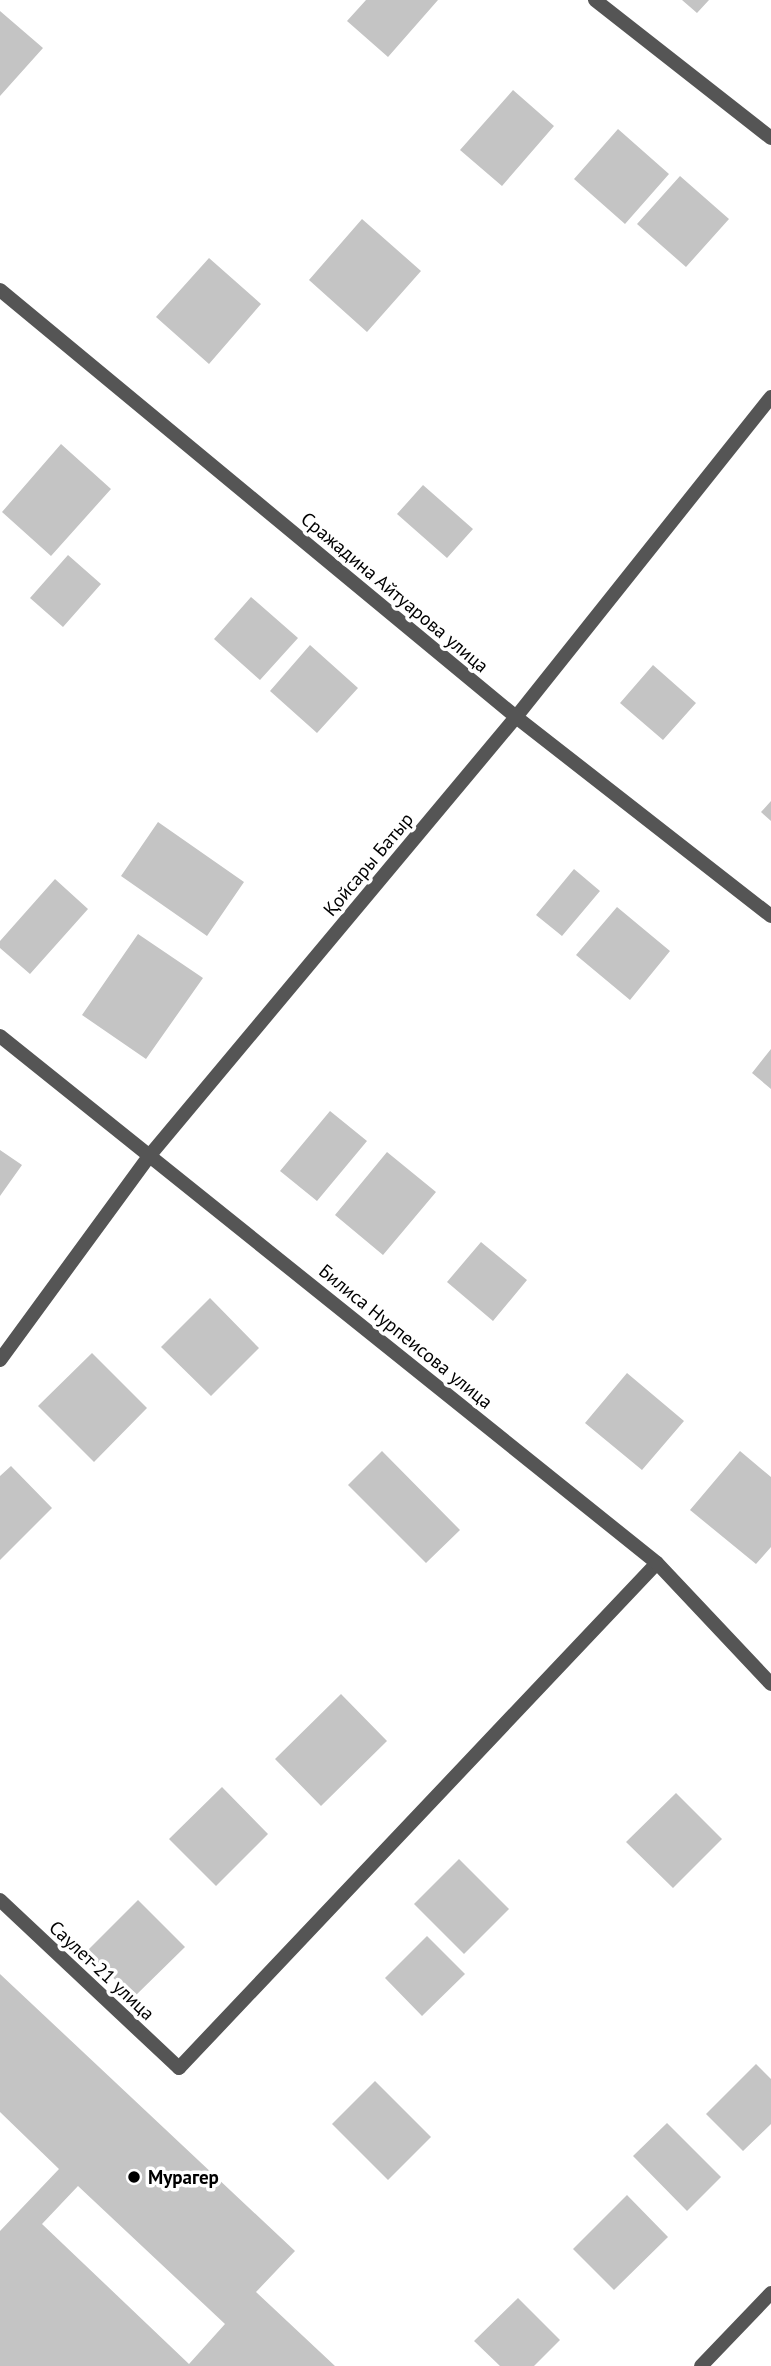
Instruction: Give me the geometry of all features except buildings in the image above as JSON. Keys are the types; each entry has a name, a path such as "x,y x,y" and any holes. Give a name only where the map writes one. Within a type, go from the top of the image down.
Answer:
{"street":[{"path":"595,0 771,138"},
{"name":"Сражадина Айтуарова улица","path":"0,290 516,717 771,916"},
{"name":"Қойсары Батыр","path":"0,1360 150,1155 516,717 771,397"},
{"name":"Билиса Нурпеисова улица","path":"0,1036 657,1563 771,1684"},
{"name":"Саулет-21 улица","path":"0,1900 178,2068 657,1563"},
{"path":"701,2366 771,2293"}],"place":[{"name":"Мурагер","path":"134,2177"}]}
